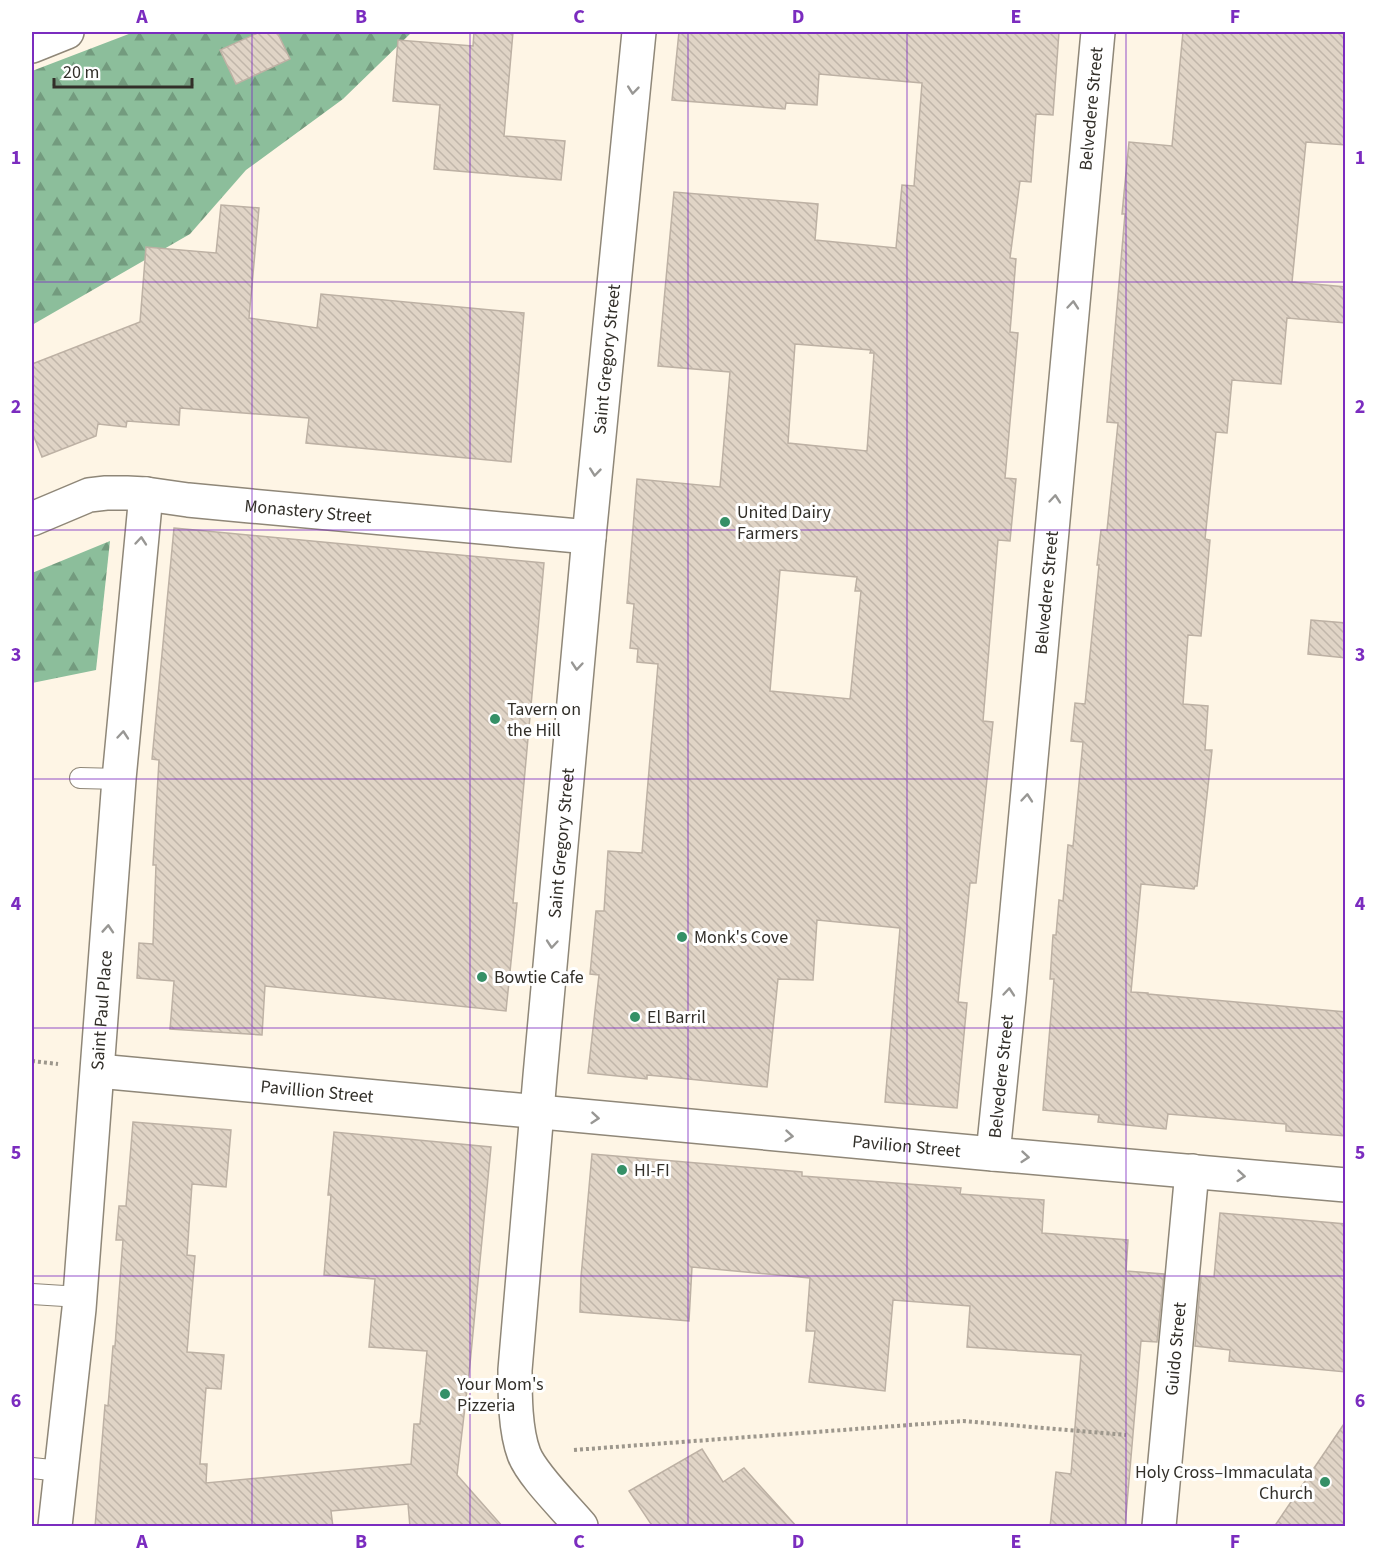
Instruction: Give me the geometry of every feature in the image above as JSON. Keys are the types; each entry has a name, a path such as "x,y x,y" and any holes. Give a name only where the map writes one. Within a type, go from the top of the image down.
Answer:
{"street":[{"path":"33,42 67,32"},
{"name":"Saint Gregory Street","path":"582,1527 536,1474 524,1454 518,1426 515,1392 537,1112 589,537 639,32"},
{"name":"Belvedere Street","path":"993,1154 1098,32"},
{"name":"Monastery Street","path":"32,519 89,495 146,494 209,502 589,537"},
{"name":"Saint Paul Place","path":"56,1527 46,1470 80,1297 119,779 146,494"},
{"name":"Pavillion Street","path":"98,1071 537,1112"},
{"name":"Pavilion Street","path":"537,1112 1346,1185"},
{"name":"Guido Street","path":"1159,1527 1192,1171"}],"lane":[{"path":"80,778 119,779"},
{"path":"32,1294 80,1297"}],"path":[{"path":"32,1061 64,1064"},
{"path":"574,1450 963,1421 1129,1435"}],"green space":[{"path":"134,32 412,32 343,99 246,170 190,234 32,325 32,71"},
{"path":"110,541 96,670 32,683 32,573"}],"building":[{"path":"260,32 277,32 290,59 236,84 220,50"},
{"path":"474,32 513,32 504,136 565,141 561,180 434,169 440,105 393,101 398,40 473,46"},
{"path":"679,32 1059,32 1053,115 1036,114 1031,182 1020,181 1010,258 1016,259 1010,332 1018,333 1005,478 1016,479 1010,541 998,540 983,721 993,722 976,883 970,883 958,1002 967,1003 957,1108 885,1102 900,928 817,920 813,980 778,979 767,1087 647,1075 647,1079 588,1073 599,975 590,974 596,911 604,911 608,851 642,853 658,664 637,662 638,649 630,648 634,604 627,603 637,479 720,487 730,372 658,366 674,192 818,204 815,240 896,248 902,185 914,186 922,83 819,74 817,105 786,103 785,109 672,100","holes":["795,344 871,350 870,353 874,353 867,451 788,443","780,570 857,577 855,591 861,591 850,699 770,691"]},
{"path":"1183,32 1346,32 1346,145 1306,142 1292,282 1346,287 1346,323 1287,318 1281,384 1232,380 1227,433 1216,432 1205,539 1210,540 1201,636 1188,635 1183,704 1208,706 1205,750 1212,750 1197,886 1194,889 1141,884 1131,992 1346,1012 1346,1136 1286,1131 1286,1124 1168,1114 1166,1129 1098,1122 1099,1115 1043,1110 1054,979 1050,979 1053,935 1056,935 1059,900 1063,901 1068,845 1073,846 1083,742 1071,741 1075,703 1085,704 1101,530 1107,530 1118,423 1107,422 1129,142 1172,146"},
{"path":"221,205 259,208 249,318 317,328 321,294 524,313 511,462 306,443 309,418 180,408 179,425 127,421 126,427 98,424 96,436 42,457 32,432 32,364 140,322 146,247 216,253"},
{"path":"174,528 544,563 513,903 517,903 506,1011 265,986 262,1035 170,1029 174,981 137,978 139,943 153,944 156,865 153,865 159,760 152,759"},
{"path":"1311,620 1346,623 1346,658 1308,654"},
{"path":"133,1122 231,1130 226,1187 192,1184 187,1255 195,1256 187,1352 224,1355 221,1389 206,1388 200,1464 207,1464 206,1483 411,1464 414,1424 420,1424 427,1351 369,1347 375,1279 324,1275 334,1132 491,1147 457,1475 503,1527 410,1527 408,1504 331,1511 333,1527 95,1527 105,1405 108,1406 113,1346 115,1346 123,1240 116,1240 119,1206 126,1206"},
{"path":"592,1154 802,1172 802,1176 961,1188 960,1194 1044,1200 1042,1233 1128,1240 1126,1271 1164,1274 1157,1342 1141,1341 1125,1527 1050,1527 1056,1472 1071,1474 1081,1355 967,1347 970,1306 893,1300 885,1391 809,1382 815,1331 806,1331 810,1278 692,1267 689,1321 580,1312"},
{"path":"1220,1213 1346,1224 1346,1372 1229,1361 1230,1350 1195,1346 1201,1276 1214,1277"},
{"name":"Holy Cross–Immaculata Church","path":"1346,1421 1346,1527 1274,1527 1293,1499"},
{"path":"702,1449 723,1482 744,1468 797,1527 653,1527 629,1491"}],"place":[{"name":"United Dairy Farmers","path":"725,522"},
{"name":"Tavern on the Hill","path":"495,719"},
{"name":"Monk's Cove","path":"682,937"},
{"name":"Bowtie Cafe","path":"482,977"},
{"name":"El Barril","path":"635,1017"},
{"name":"HI-FI","path":"622,1170"},
{"name":"Your Mom's Pizzeria","path":"445,1394"},
{"name":"Holy Cross–Immaculata Church","path":"1325,1482"}]}
